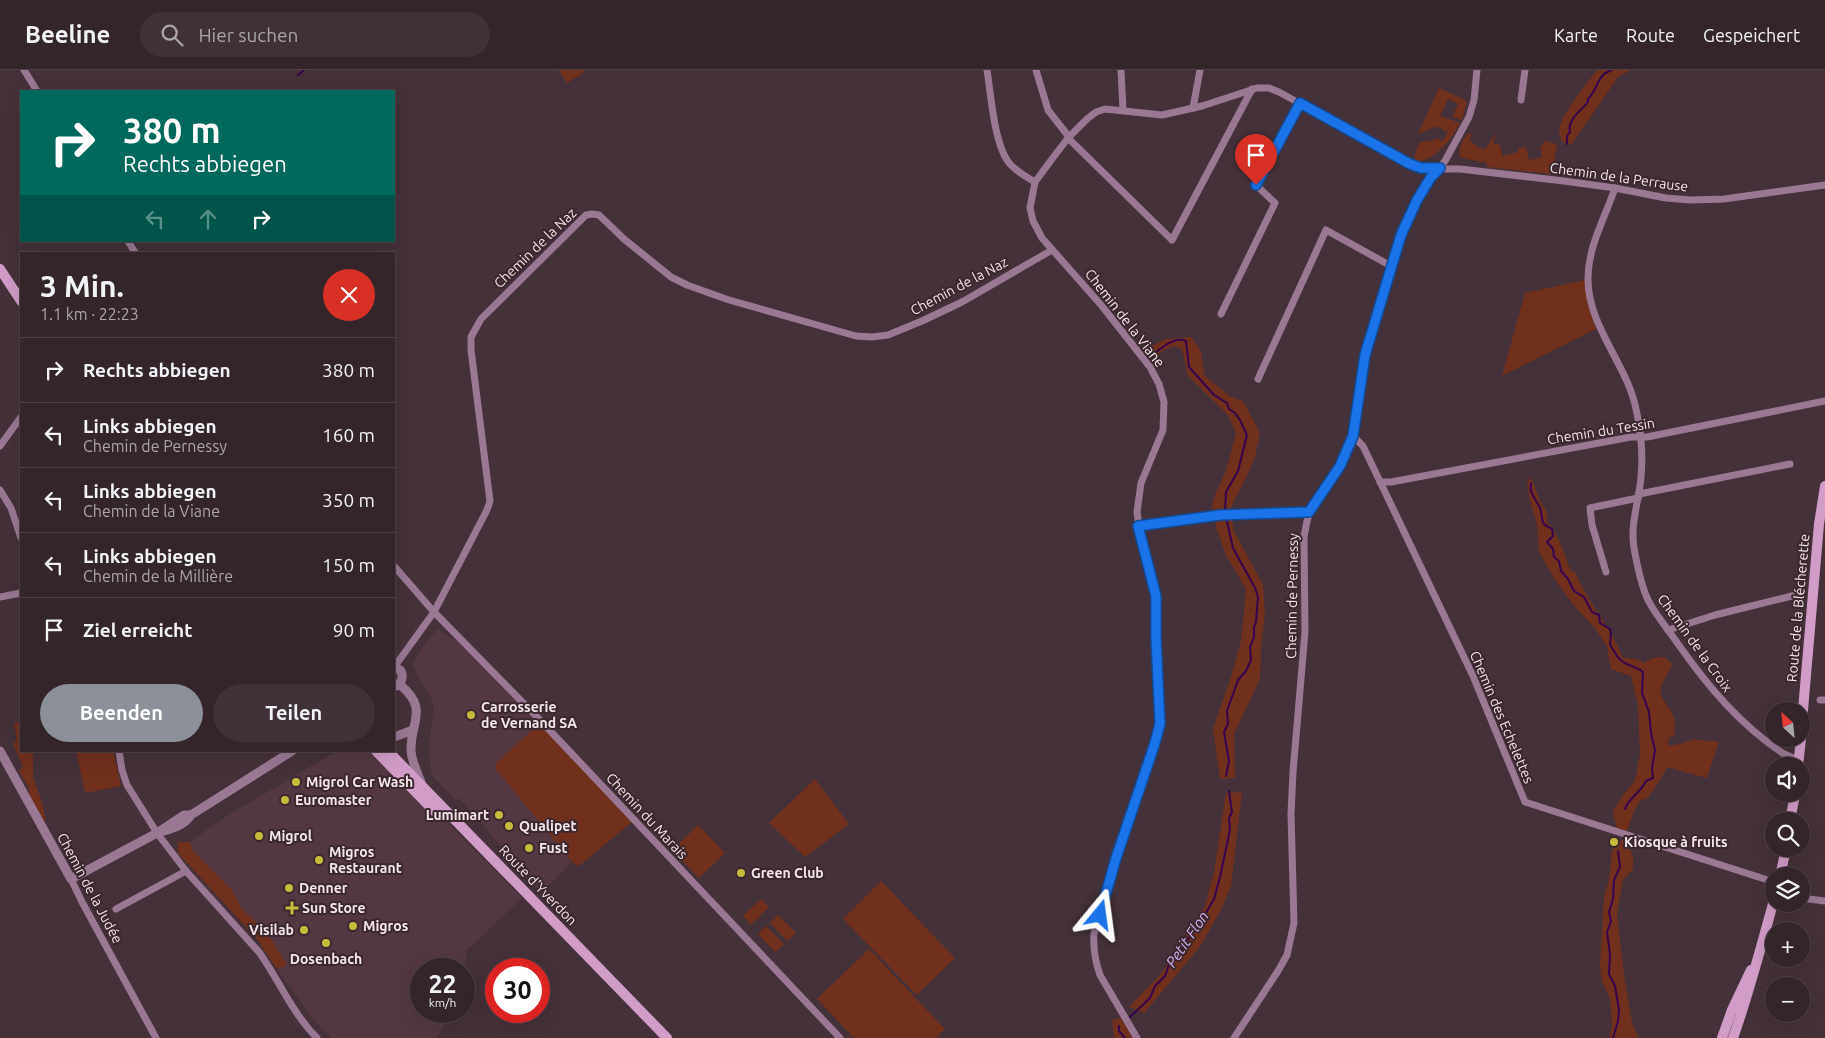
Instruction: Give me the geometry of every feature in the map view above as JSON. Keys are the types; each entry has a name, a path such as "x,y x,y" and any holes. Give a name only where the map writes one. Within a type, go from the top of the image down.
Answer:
{"main road":[{"path":"0,269 20,299"},
{"name":"Route de la Blécherette","path":"1804,702 1819,524 1825,486"},
{"path":"377,752 434,811 452,817"},
{"name":"Route d'Yverdon","path":"389,752 668,1038"},
{"path":"1732,1038 1754,978 1771,912"},
{"path":"1722,1038 1732,1010 1758,956"}],"street":[{"path":"24,70 36,90"},
{"path":"987,70 997,134 1005,158 1018,172 1035,182"},
{"path":"1036,70 1048,110 1069,138 1172,240 1252,89"},
{"path":"1121,70 1122,110"},
{"path":"1193,108 1200,70"},
{"name":"Chemin de Pernessy","path":"1234,1038 1283,963 1294,923 1291,814 1305,632 1304,537 1309,512 1340,466 1353,436 1365,355 1391,266 1411,209 1428,181 1440,168 1469,118 1474,100 1477,70"},
{"path":"1521,100 1525,70"},
{"name":"Chemin de la Viane","path":"1137,1038 1100,975 1096,964 1094,934 1116,858 1160,724 1156,596 1138,526 1138,512 1141,483 1162,430 1165,409 1163,394 1155,375 1085,285 1042,238 1033,221 1030,203 1035,182 1069,138 1096,112 1122,110 1162,115 1193,108 1252,89 1269,88 1300,103 1410,164 1421,168 1440,168"},
{"path":"1221,314 1275,202 1256,185 1300,103"},
{"name":"Chemin de la Perrause","path":"1440,168 1615,188 1666,198 1697,200 1731,198 1825,185"},
{"name":"Chemin de la Croix","path":"1615,188 1593,247 1588,273 1589,289 1595,316 1628,382 1636,408 1642,468 1633,529 1638,565 1647,597 1668,630 1710,688 1740,720 1788,757"},
{"name":"Chemin de la Naz","path":"395,665 434,612 490,501 471,337 481,319 586,215 599,215 624,239 671,277 729,300 856,336 888,335 962,302 1052,250"},
{"path":"1258,379 1326,230 1391,266"},
{"name":"Chemin du Tessin","path":"1380,482 1391,482 1631,437 1640,437 1825,401"},
{"path":"0,446 20,418"},
{"name":"Chemin des Echelettes","path":"1353,436 1360,442 1473,676 1525,802 1765,879"},
{"path":"1606,572 1592,524 1590,508 1790,464"},
{"path":"0,490 11,508 20,535"},
{"path":"1138,526 1231,514 1309,512"},
{"name":"Chemin du Marais","path":"395,567 434,612 539,719 840,1038"},
{"path":"0,597 20,593"},
{"path":"1668,630 1796,595"},
{"path":"395,667 402,674 397,686 413,698 416,704 417,711 412,730 411,752 423,787"},
{"path":"395,737 412,730"},
{"name":"Chemin de la Judée","path":"0,751 156,1038"},
{"path":"119,752 127,785 157,833 186,871 270,966 296,1013 317,1038"},
{"path":"71,879 157,833 172,829 290,752"},
{"path":"116,910 186,871"},
{"path":"1810,899 1825,901"}],"shaded area":[{"path":"559,70 584,70 583,73 567,83"},
{"path":"1598,70 1631,70 1618,77 1572,144 1562,142 1559,130 1564,117"},
{"path":"1439,88 1467,101 1462,120 1452,117 1458,104 1448,99 1440,116 1460,123 1453,136 1435,154 1422,161 1415,161 1419,143 1429,140 1430,142 1437,138 1442,141 1448,133 1443,129 1433,127 1418,134"},
{"path":"1496,132 1493,143 1500,145 1502,156 1518,152 1518,148 1526,147 1529,160 1542,157 1540,146 1543,145 1544,141 1557,144 1552,174 1487,167 1487,163 1460,156 1462,144 1469,133 1472,135 1469,140 1480,149 1485,150"},
{"path":"1585,280 1588,305 1596,329 1502,376 1525,293"},
{"path":"1191,337 1201,351 1204,375 1229,396 1243,401 1260,433 1249,472 1231,507 1233,529 1263,585 1265,614 1261,646 1260,679 1234,734 1235,778 1220,779 1213,729 1241,641 1246,589 1226,555 1217,530 1212,505 1226,471 1236,433 1228,415 1188,376 1182,349 1173,346 1164,350 1150,361 1142,351 1166,339"},
{"path":"1531,477 1540,501 1547,512 1547,522 1558,538 1571,571 1575,572 1623,658 1637,659 1644,663 1653,658 1664,657 1672,664 1661,689 1662,696 1671,710 1675,722 1674,737 1669,737 1668,745 1693,740 1719,741 1707,778 1667,767 1652,792 1645,800 1641,799 1634,811 1626,834 1617,831 1613,811 1635,781 1640,754 1638,705 1631,676 1611,669 1607,647 1595,628 1575,607 1555,580 1539,552 1537,524 1527,483"},
{"path":"437,629 455,640 478,661 539,724 496,763 496,769 572,862 541,892 459,798 456,800 431,774 429,744 434,708 430,695 418,677 413,665 417,655"},
{"path":"19,722 20,724 20,752 33,752 33,778 41,799 46,821 42,822 29,799 29,788 19,771 23,766 13,744 17,740 14,723"},
{"path":"539,724 632,822 579,866 572,862 496,769 496,763"},
{"path":"76,752 113,752 121,786 85,793"},
{"path":"335,752 372,752 444,819 522,898 466,951 466,958 410,958 410,1023 446,1023 436,1038 332,1038 314,1020 277,969 287,964 266,931 241,908 232,890 193,851 190,842 227,816"},
{"path":"815,779 849,824 805,857 769,823"},
{"path":"1242,792 1231,886 1221,910 1199,948 1144,1013 1129,1007 1161,974 1205,906 1214,872 1226,793"},
{"path":"698,825 725,853 699,878 672,850"},
{"path":"1625,838 1633,856 1633,869 1623,880 1617,913 1624,975 1632,1022 1638,1038 1610,1038 1612,1025 1610,998 1602,982 1600,965 1604,897 1609,880 1614,846"},
{"path":"178,842 190,842 193,851 232,890 241,908 266,931 287,965 277,969 257,939 178,853"},
{"path":"881,881 955,958 917,995 843,919"},
{"path":"761,899 769,907 751,925 743,916"},
{"path":"778,915 796,933 787,941 770,923"},
{"path":"766,926 784,944 775,952 758,934"},
{"path":"869,949 945,1029 936,1038 854,1038 817,999"},
{"path":"1121,1018 1133,1038 1114,1038 1112,1020"}],"waterway":[{"path":"298,75 304,70"},
{"path":"1567,144 1567,136 1573,119 1588,102 1601,77 1611,70"},
{"name":"Petit Flon","path":"1156,352 1174,341 1186,341 1189,367 1214,395 1227,403 1229,409 1240,420 1247,435 1238,471 1226,492 1225,512"},
{"path":"1531,483 1532,493 1540,508 1542,520 1545,525 1552,529 1553,536 1547,542 1553,549 1554,557 1559,561 1561,571 1568,579 1574,591 1584,597 1592,612 1599,615 1600,623 1610,629 1610,645 1619,658 1624,663 1643,672 1642,693 1649,712 1655,750 1652,768 1653,778 1646,781 1629,801 1625,809"},
{"name":"Petit Flon","path":"1226,517 1233,548 1258,597 1254,637 1250,647 1251,660 1246,671 1238,680 1227,711 1228,724 1224,732 1229,761 1226,776"},
{"name":"Petit Flon","path":"1129,1018 1150,998 1155,986 1165,976 1170,962 1181,951 1214,899 1230,830 1229,818 1232,812 1229,791"},
{"path":"1613,1038 1619,1010 1615,986 1609,974 1610,954 1607,932 1611,921 1609,912 1613,899 1614,880 1620,867 1618,851"},
{"name":"Petit Flon","path":"1119,1026 1119,1031 1125,1038"}],"place":[{"name":"Carrosserie de Vernand SA","path":"471,715"},
{"name":"Migrol Car Wash","path":"296,782"},
{"name":"Euromaster","path":"285,800"},
{"name":"Lumimart","path":"499,815"},
{"name":"Qualipet","path":"509,826"},
{"name":"Migrol","path":"259,836"},
{"name":"Kiosque à fruits","path":"1614,842"},
{"name":"Fust","path":"529,848"},
{"name":"Migros Restaurant","path":"319,860"},
{"name":"Green Club","path":"741,873"},
{"name":"Denner","path":"289,888"},
{"name":"Sun Store","path":"292,908"},
{"name":"Migros","path":"353,926"},
{"name":"Visilab","path":"304,930"},
{"name":"Dosenbach","path":"326,943"}],"route":[{"path":"1100,915 1116,858 1154,746 1161,715 1156,639 1156,596 1138,526 1220,515 1309,512 1340,466 1353,436 1365,355 1401,235 1407,218 1417,200 1431,177 1440,168 1421,168 1410,164 1300,103 1256,185"}]}
